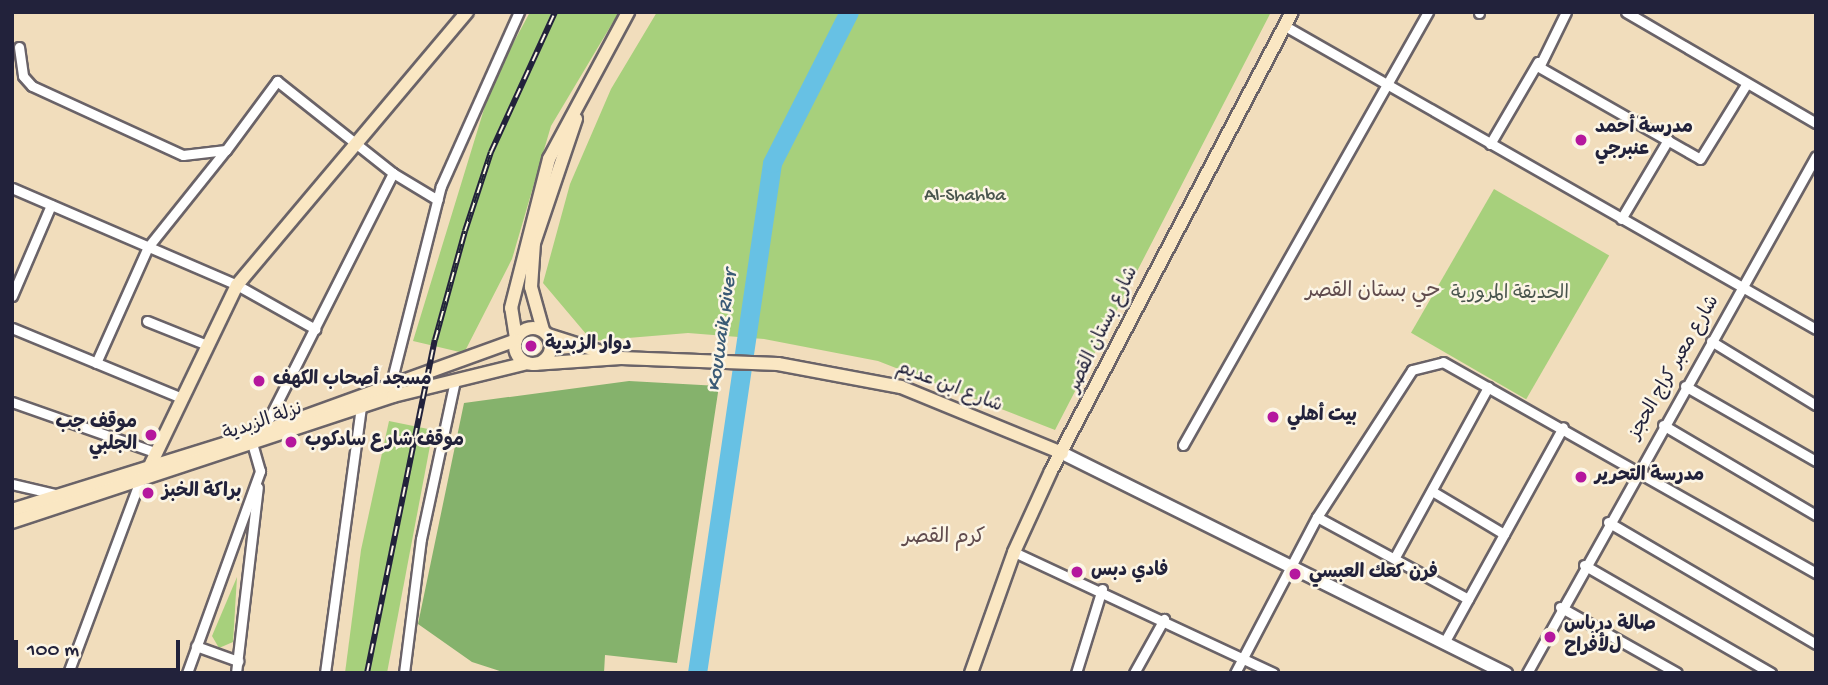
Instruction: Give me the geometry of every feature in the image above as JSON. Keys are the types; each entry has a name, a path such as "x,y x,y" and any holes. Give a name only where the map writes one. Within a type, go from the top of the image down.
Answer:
{"main road":[{"path":"149,468 179,397 237,285 351,142 467,12"},
{"path":"628,12 549,159 511,308 516,339 530,363 548,357 545,332 530,271 548,192 585,101 637,12"},
{"name":"شارع بستان القصر","path":"971,673 1014,552 1062,453 1292,12"},
{"name":"نزلة الزبدية","path":"12,510 262,432 390,387 516,339 528,328 545,332"},
{"path":"545,332 621,358"},
{"name":"نزلة الزبدية","path":"12,522 253,446 361,408 455,381 530,363 621,358"},
{"name":"شارع ابن عديم","path":"621,358 723,359 778,364 901,387 1062,453"}],"street":[{"path":"1183,445 1428,12"},
{"path":"1490,144 1566,12"},
{"path":"1626,12 1816,122"},
{"path":"390,387 438,200 515,14"},
{"path":"1284,26 1816,329"},
{"path":"19,47 23,76 48,95 183,155 226,150"},
{"path":"1538,62 1668,141 1704,158 1747,83"},
{"path":"96,363 148,247 277,81 351,142 393,173 438,200"},
{"path":"1622,219 1668,141"},
{"name":"شارع معبر كراج الحجز","path":"1527,673 1560,607 1816,156"},
{"path":"262,432 393,173"},
{"path":"12,188 237,285 315,330"},
{"path":"12,296 51,205"},
{"path":"147,321 206,345"},
{"path":"12,328 179,397"},
{"path":"1711,341 1816,405"},
{"path":"1235,673 1317,517 1412,370 1443,362 1816,573"},
{"path":"404,673 421,539 455,381"},
{"path":"1685,386 1816,461"},
{"path":"1395,557 1488,387"},
{"path":"12,402 155,452"},
{"path":"325,673 361,408"},
{"path":"1663,425 1816,515"},
{"path":"1445,641 1563,428"},
{"path":"236,673 260,471 253,446"},
{"path":"1062,453 1506,673"},
{"path":"187,673 260,471"},
{"path":"68,673 139,483"},
{"path":"12,484 61,496"},
{"path":"1432,491 1504,534"},
{"path":"1317,517 1468,599"},
{"path":"1608,522 1816,644"},
{"path":"1014,552 1102,589 1273,673"},
{"path":"1584,565 1771,673"},
{"path":"1076,673 1102,589"},
{"path":"1560,607 1677,673"},
{"path":"1134,673 1164,619"},
{"path":"196,646 237,661"}],"green space":[{"path":"530,12 619,12 551,126 512,259 464,353 413,341 492,83"},
{"name":"Al-Shahba","path":"657,12 1271,12 1055,430 878,361 764,339 688,333 592,341 543,283 570,184 611,89"},
{"name":"الحديقة المرورية","path":"1494,189 1609,256 1526,399 1411,333"},
{"path":"629,381 719,386 677,663 605,655 604,673 506,673 472,662 418,624 464,403"},
{"path":"389,421 433,430 387,673 345,673 361,550"},
{"path":"237,577 233,642 219,648 212,636"}],"waterway":[{"name":"Kouwaik River","path":"697,673 772,163 849,12"}],"railway":[{"path":"367,673 435,340 465,231 491,152 555,12"}],"place":[{"name":"مدرسة أحمد عنبرجي","path":"1581,140"},
{"name":"دوار الزبدية","path":"531,346"},
{"name":"مسجد أصحاب الكهف","path":"259,381"},
{"name":"بيت أهلي","path":"1273,417"},
{"name":"موقف جب الجلبي","path":"151,435"},
{"name":"موقف شارع سادكوب","path":"291,442"},
{"name":"مدرسة التحرير","path":"1581,477"},
{"name":"براكة الخبز","path":"148,493"},
{"name":"فادي دبس","path":"1077,572"},
{"name":"فرن كعك العبسي","path":"1295,574"},
{"name":"صالة درباس لﻷفراح","path":"1550,637"}],"district":[{"name":"حي بستان القصر","path":"1373,293"},
{"name":"كرم القصر","path":"944,539"}]}
